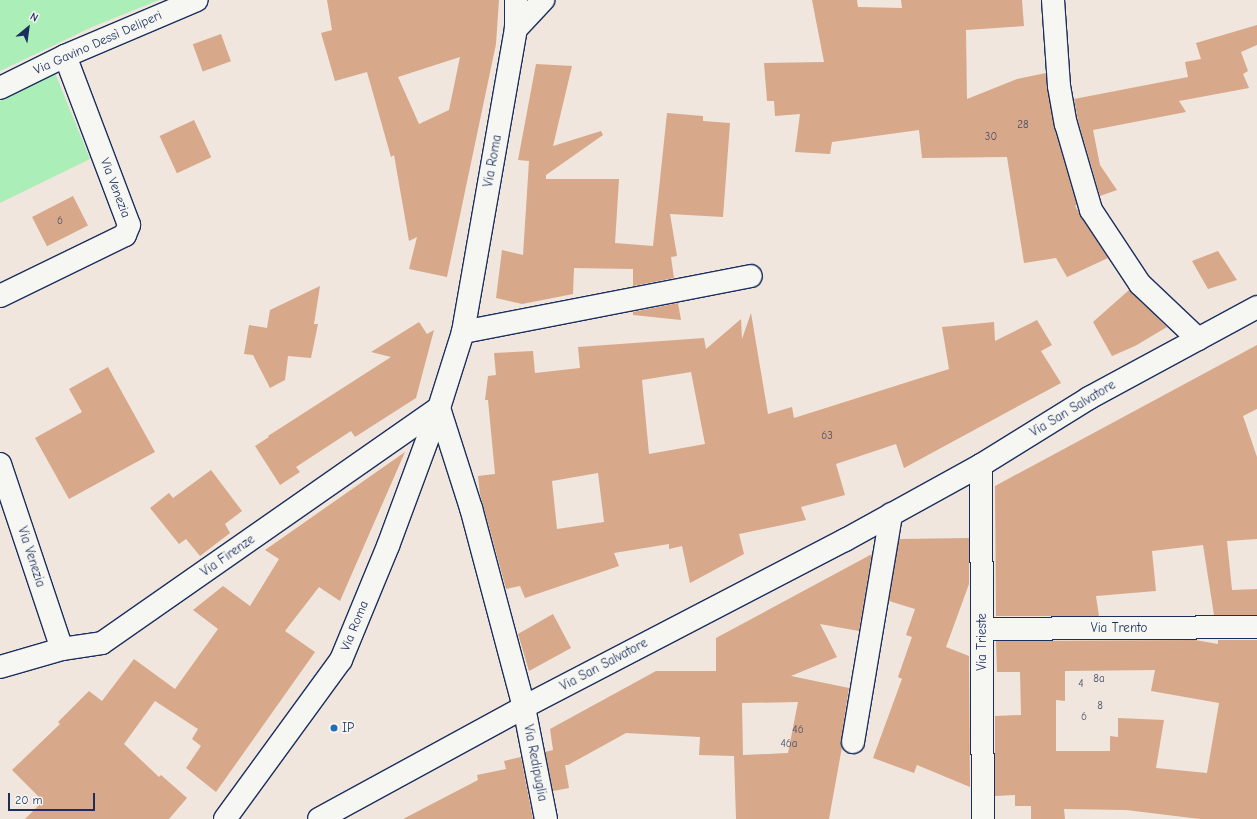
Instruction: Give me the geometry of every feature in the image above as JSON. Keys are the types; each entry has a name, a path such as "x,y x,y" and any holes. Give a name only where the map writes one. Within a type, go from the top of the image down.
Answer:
{"street":[{"name":"Via Gavino Dessì Deliperi","path":"0,88 65,56 197,0"},
{"name":"Via Roma","path":"225,819 341,660 388,546 439,408 463,332 516,29 516,0"},
{"path":"516,29 542,0"},
{"path":"1053,0 1059,86 1064,116 1091,210 1140,284 1198,339"},
{"name":"Via Venezia","path":"0,296 125,235 129,225 65,56"},
{"path":"463,332 751,276"},
{"name":"Via San Salvatore","path":"319,819 524,707 845,540 981,465 1089,398 1257,308"},
{"path":"439,408 471,508 524,707"},
{"name":"Via Firenze","path":"0,667 62,649 102,643 439,408"},
{"name":"Via Venezia","path":"0,464 62,649"},
{"name":"Via Trieste","path":"981,465 983,819"},
{"path":"854,742 891,514"},
{"name":"Via Trento","path":"982,629 1257,627"},
{"name":"Via Redipuglia","path":"524,707 546,819"}],"green space":[{"path":"0,0 159,0 92,27 0,71"},
{"path":"55,73 90,159 0,203 0,101"}],"building":[{"path":"327,0 499,0 496,44 447,277 409,269 417,237 409,241 394,155 391,157 367,72 335,81 321,33 332,30","holes":["460,57 449,110 419,124 398,77"]},
{"path":"812,0 857,0 858,7 902,8 901,0 1022,0 1024,26 966,30 967,99 1017,79 1046,73 1054,126 1077,205 1075,206 1108,258 1067,277 1056,258 1024,263 1007,157 922,158 919,130 832,142 830,154 795,152 800,114 775,116 774,101 767,101 764,63 824,62"},
{"path":"1257,25 1257,45 1241,52 1248,71 1243,74 1249,88 1179,101 1186,112 1093,130 1100,165 1117,190 1100,196 1078,121 1074,99 1188,77 1185,62 1201,59 1196,43"},
{"path":"221,34 231,61 203,72 193,44"},
{"path":"536,64 572,66 553,146 601,131 603,135 546,175 546,179 619,179 615,243 653,246 667,113 703,116 703,121 730,123 723,217 670,214 677,256 671,257 674,278 633,286 633,269 574,268 573,294 522,304 496,298 502,250 523,255 529,161 518,160"},
{"path":"194,120 211,157 177,173 160,136"},
{"path":"73,196 88,225 47,246 32,217"},
{"path":"1218,251 1237,280 1208,289 1192,261"},
{"path":"320,286 314,324 318,324 311,358 288,356 285,380 270,388 253,355 244,354 249,325 267,328 270,310"},
{"path":"1129,290 1167,327 1135,346 1112,356 1093,322"},
{"path":"678,303 681,320 633,315 633,312"},
{"path":"751,313 768,414 792,407 794,418 949,369 942,327 994,322 995,341 1037,320 1052,345 1041,351 1061,383 904,468 896,444 836,464 845,495 801,507 806,520 739,534 744,554 690,583 682,546 669,549 669,544 614,553 619,566 525,598 520,586 506,589 480,494 478,476 495,474 488,400 485,400 488,376 496,375 494,353 533,351 535,373 580,368 578,347 704,338 706,349 741,319 742,339","holes":["691,372 705,444 649,454 642,380","598,473 604,522 557,529 552,481"]},
{"path":"419,322 427,334 434,330 416,398 355,437 351,431 296,467 300,472 280,485 255,446 269,437 268,436 391,357 371,352"},
{"path":"1257,345 1257,409 1243,416 1257,457 1257,539 1227,541 1232,590 1257,589 1257,615 1214,615 1203,545 1152,551 1156,591 1096,596 1099,616 996,616 995,486"},
{"path":"108,367 155,452 69,499 35,438 82,412 69,389"},
{"path":"405,452 340,601 319,587 285,631 315,652 216,792 186,768 201,746 192,739 198,729 155,701 124,744 159,777 161,775 187,798 169,819 25,819 43,801 12,770 60,724 58,722 89,691 102,701 134,659 175,689 218,629 193,610 223,586 250,606 279,559 265,550"},
{"path":"211,470 242,511 225,524 230,533 200,556 186,539 179,544 150,508 169,493 173,498"},
{"path":"969,538 969,584 946,647 969,656 970,787 917,765 914,773 873,758 902,679 898,677 912,637 906,635 915,609 889,601 899,539"},
{"path":"872,554 859,631 820,624 837,657 791,676 849,688 841,740 842,747 829,819 736,819 734,756 699,755 700,737 626,733 568,765 565,765 569,788 553,791 545,752 553,750 550,729 656,671 716,671 716,638","holes":["798,702 788,753 743,755 742,703"]},
{"path":"553,614 571,648 529,671 518,634"},
{"path":"1195,640 1218,644 1218,640 1257,640 1257,819 1200,819 1126,810 1064,809 1065,819 1031,819 1031,806 1015,806 1015,795 995,796 995,716 1021,715 1020,672 997,672 996,641","holes":["1155,670 1151,691 1219,703 1207,773 1156,768 1164,720 1118,718 1118,737 1110,736 1110,751 1056,751 1056,700 1065,701 1065,671"]},
{"path":"521,757 533,819 403,819 478,780 477,775 506,769 504,761"}],"place":[{"name":"IP","path":"334,728"}]}
